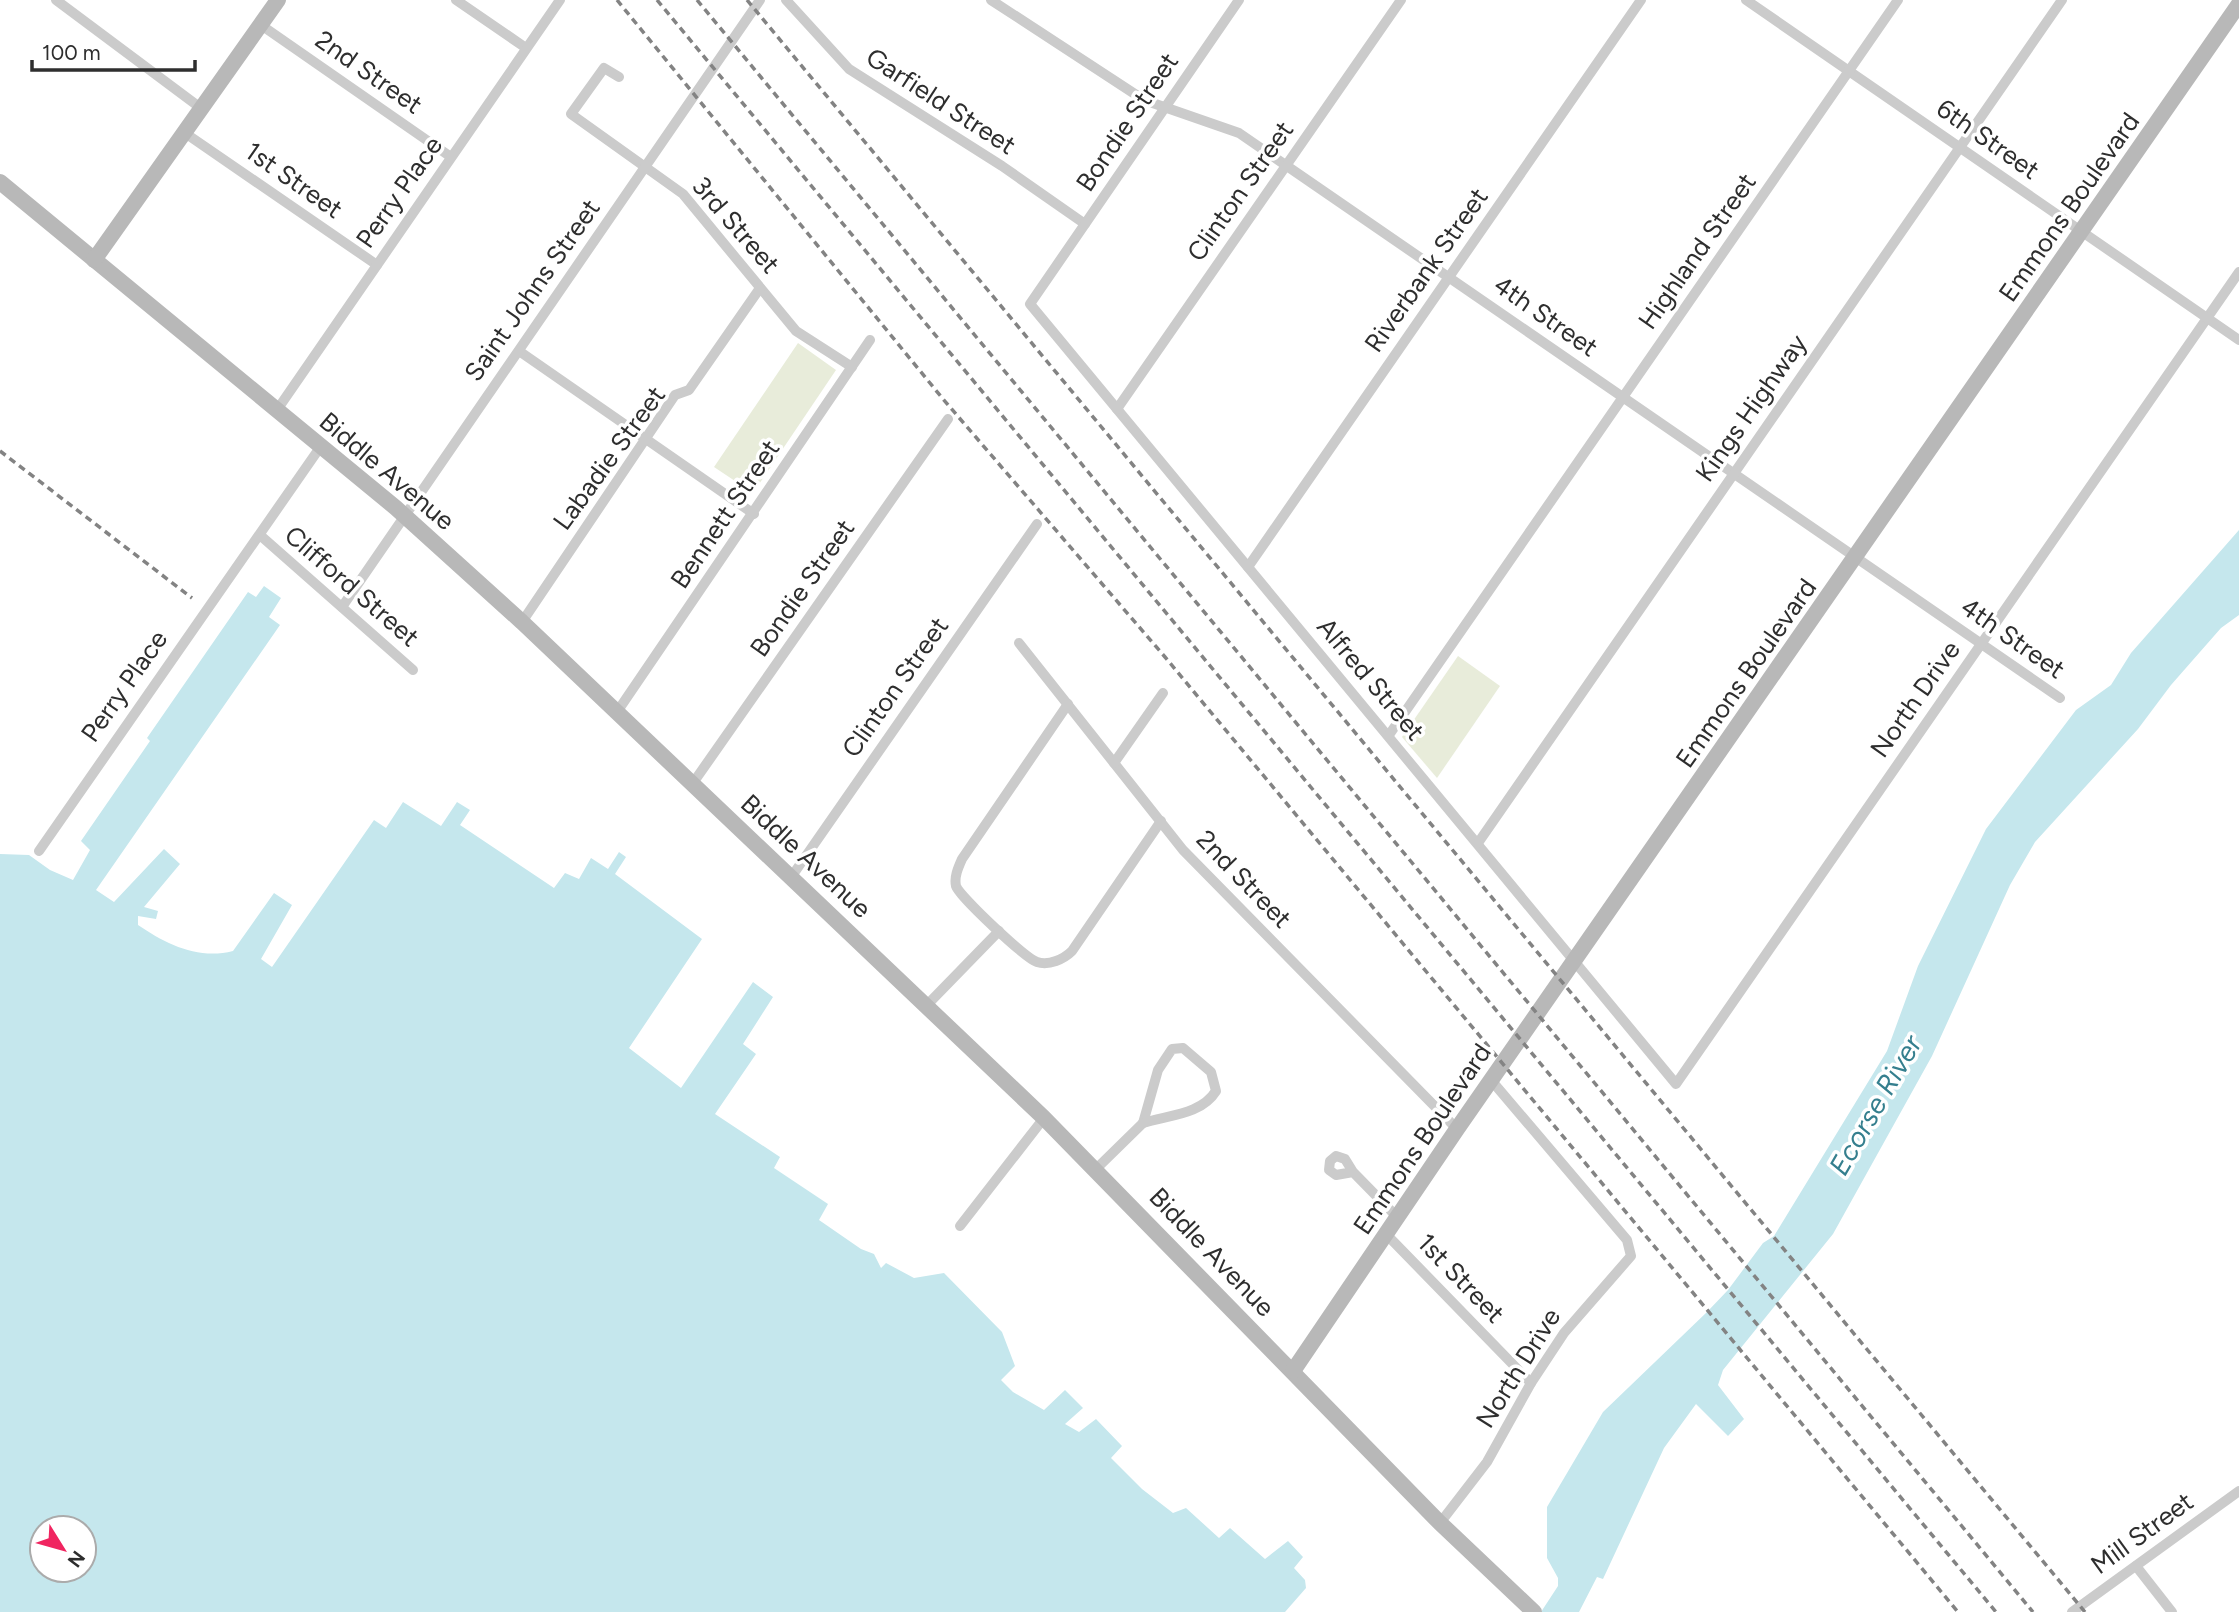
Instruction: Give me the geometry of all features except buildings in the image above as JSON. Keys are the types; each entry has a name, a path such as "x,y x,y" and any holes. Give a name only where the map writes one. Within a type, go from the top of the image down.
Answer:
{"main road":[{"path":"94,260 278,0"},
{"name":"Emmons Boulevard","path":"1293,1371 1399,1219 1457,1129 2239,4"},
{"name":"Biddle Avenue","path":"0,182 405,516 522,622 1044,1118 1440,1523 1534,1612"}],"street":[{"path":"56,0 202,109"},
{"path":"456,0 526,48"},
{"name":"Perry Place","path":"276,410 560,0"},
{"name":"Saint Johns Street","path":"342,607 760,0"},
{"name":"Garfield Street","path":"786,0 849,69 1002,166 1085,224"},
{"name":"4th Street","path":"991,0 1144,100 1239,133 2060,698"},
{"name":"Bondie Street","path":"1030,304 1239,0"},
{"name":"Clinton Street","path":"1117,409 1401,0"},
{"name":"Riverbank Street","path":"1248,567 1641,0"},
{"name":"6th Street","path":"1746,0 2239,340"},
{"name":"Highland Street","path":"1389,735 1898,0"},
{"name":"Kings Highway","path":"1478,843 2062,0"},
{"name":"2nd Street","path":"261,25 451,156"},
{"name":"3rd Street","path":"619,77 604,68 571,114 683,194 796,331 852,367"},
{"name":"1st Street","path":"185,133 377,265"},
{"name":"North Drive","path":"1675,1084 2239,272"},
{"name":"Labadie Street","path":"522,622 675,396 689,390 760,288"},
{"name":"Alfred Street","path":"1030,304 1675,1084"},
{"name":"Bennett Street","path":"617,712 870,340"},
{"path":"519,351 754,513"},
{"name":"Bondie Street","path":"693,783 948,419"},
{"name":"Perry Place","path":"39,850 220,587 261,536 321,446"},
{"name":"Clinton Street","path":"792,876 1037,524"},
{"name":"Clifford Street","path":"261,536 413,670"},
{"name":"2nd Street","path":"1018,643 1184,850 1457,1129"},
{"path":"1114,763 1163,693"},
{"path":"1068,704 958,867 958,892 1037,962 1052,962 1068,955 1161,821"},
{"path":"927,1005 999,931"},
{"path":"1096,1169 1143,1123 1164,1058 1172,1049 1188,1050 1211,1072 1216,1082 1211,1099 1191,1111 1143,1123"},
{"name":"North Drive","path":"1440,1523 1487,1462 1531,1383 1571,1323 1631,1256 1627,1240 1491,1080"},
{"path":"960,1226 1044,1118"},
{"path":"1353,1172 1399,1219"},
{"name":"1st Street","path":"1387,1235 1531,1383"},
{"name":"Mill Street","path":"2072,1612 2239,1491"},
{"path":"2136,1566 2172,1612"}],"green space":[{"path":"798,343 836,370 753,493 714,467"},
{"path":"1458,656 1500,686 1437,778 1402,737"}],"water":[{"name":"Ecorse River","path":"2239,530 2239,615 2221,628 2171,685 2138,729 2035,842 2010,885 1932,1056 1833,1234 1723,1370 1718,1385 1744,1419 1728,1436 1696,1404 1664,1448 1603,1579 1597,1577 1579,1612 1541,1612 1558,1586 1558,1578 1547,1558 1547,1507 1603,1412 1707,1312 1728,1290 1763,1243 1774,1236 1887,1051 1918,966 1986,829 2076,710 2111,685 2131,653"},
{"path":"264,586 281,598 269,617 280,625 96,890 114,902 164,849 180,864 144,907 158,911 156,919 138,916 138,925 171,944 207,953 233,951 274,893 292,905 261,959 272,967 374,820 386,828 403,802 441,826 457,802 470,810 460,825 554,888 565,873 579,879 591,858 608,869 619,852 626,857 615,874 702,939 629,1048 681,1088 753,982 773,997 743,1044 756,1054 715,1114 780,1157 774,1168 828,1204 819,1220 861,1249 874,1254 881,1268 886,1263 914,1278 944,1273 1002,1332 1015,1366 1001,1380 1013,1392 1044,1410 1065,1390 1083,1408 1065,1424 1079,1432 1096,1419 1122,1446 1111,1458 1142,1489 1173,1513 1186,1508 1219,1538 1230,1528 1265,1559 1288,1541 1303,1557 1294,1568 1305,1580 1306,1588 1285,1612 0,1612 0,854 29,855 50,870 73,880 90,850 81,841 150,741 147,738 248,592 256,597"}],"railway":[{"path":"617,0 943,399 1165,657 1958,1612"},
{"path":"657,0 1996,1612"},
{"path":"697,0 2033,1612"},
{"path":"747,0 2085,1612"},
{"path":"0,451 192,598"}]}
